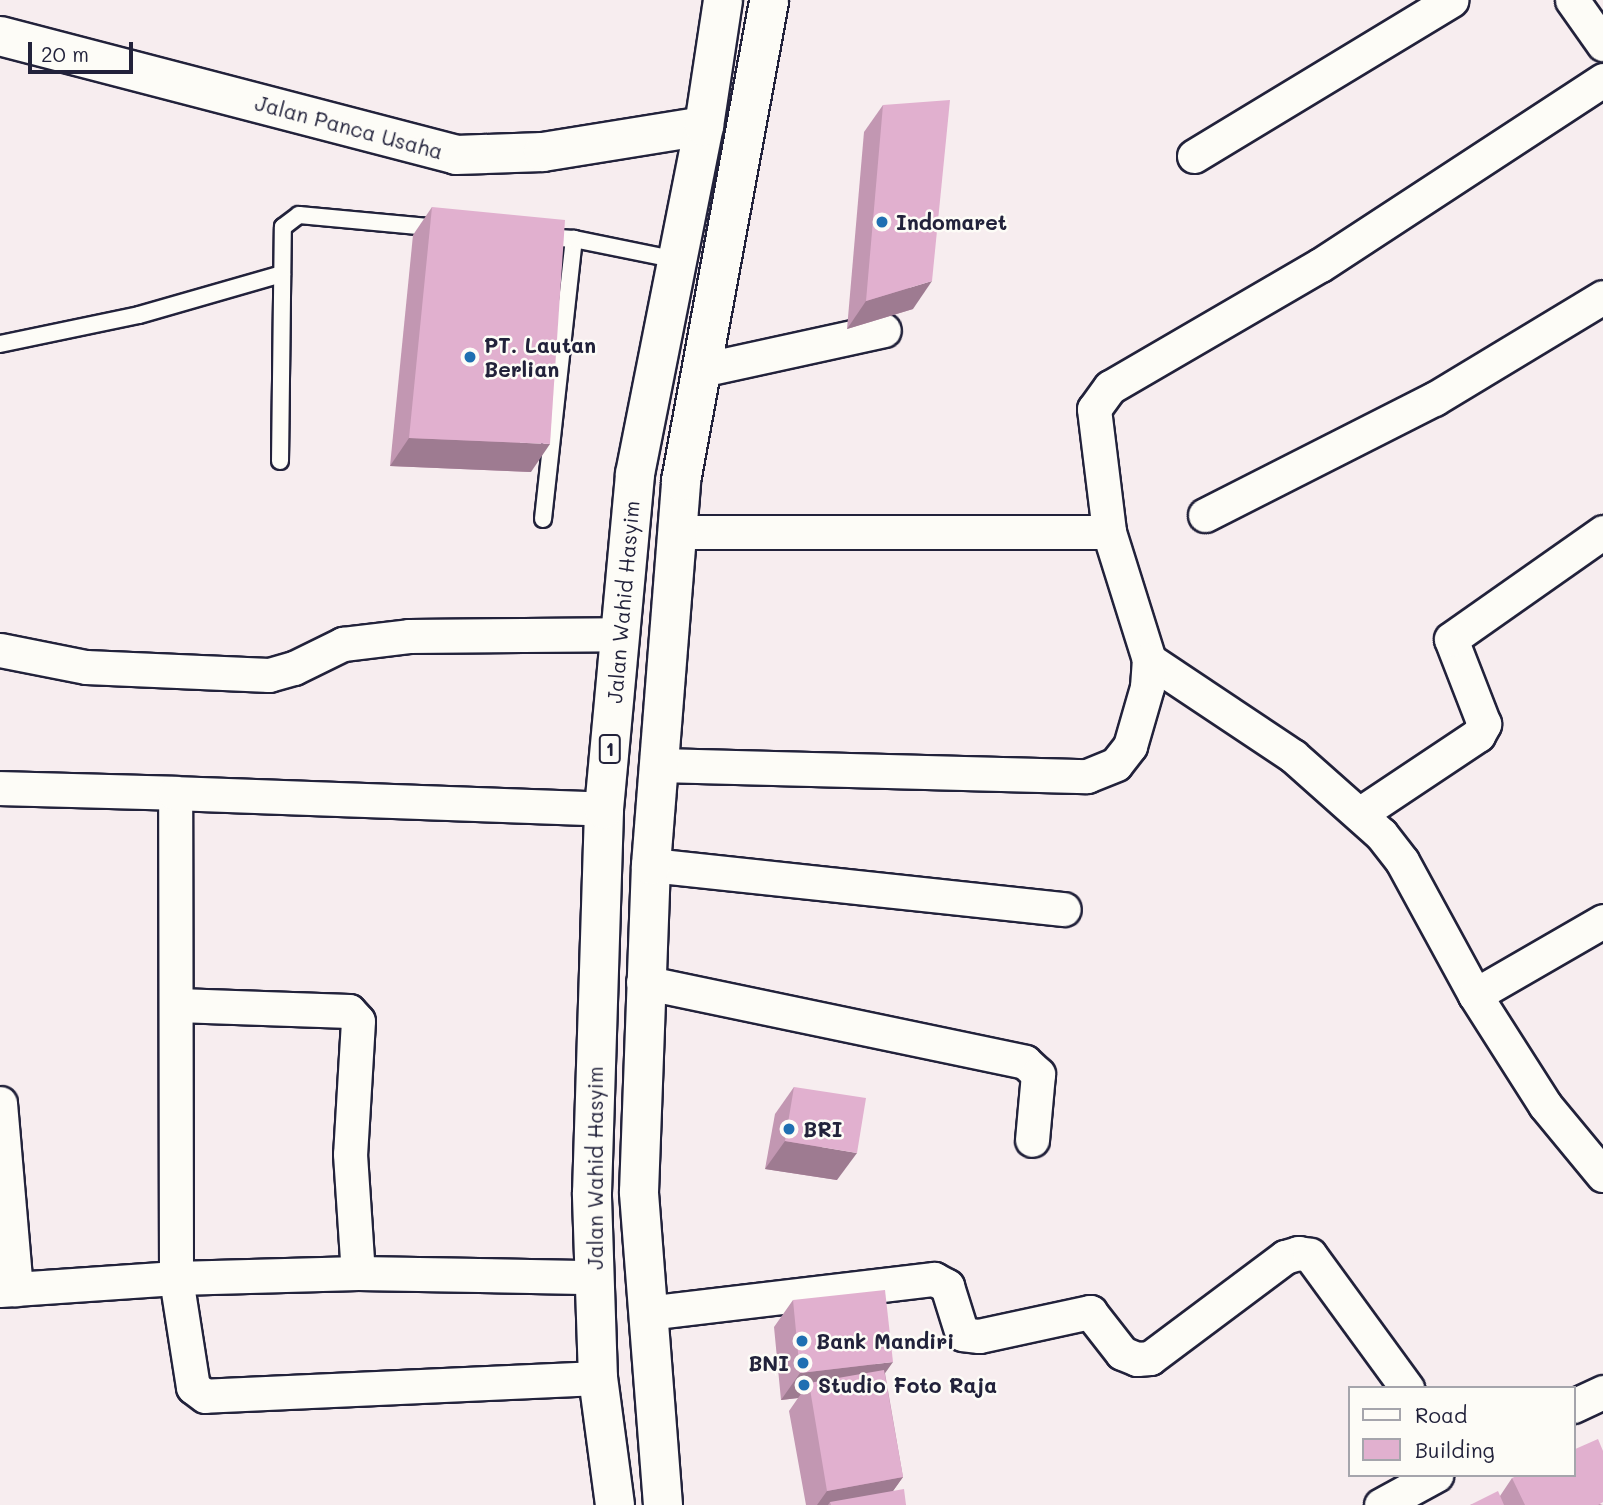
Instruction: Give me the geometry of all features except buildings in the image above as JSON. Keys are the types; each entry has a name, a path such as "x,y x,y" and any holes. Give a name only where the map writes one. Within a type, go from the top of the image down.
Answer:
{"main road":[{"name":"Jalan Wahid Hasyim","path":"615,1505 598,1378 594,1277 594,1074 604,809 635,474 704,126 723,0"},
{"name":"Jalan Wahid Hasyim","path":"663,1505 639,1192 643,982 651,865 677,532 701,370 769,0"},
{"name":"Jalan Panca Usaha","path":"0,36 456,155 543,152 704,126"}],"street":[{"path":"1194,156 1452,0"},
{"path":"1572,0 1603,44"},
{"path":"659,765 1087,776 1116,764 1130,746 1147,687 1149,660 1109,531 1094,409 1110,387 1320,264 1603,80"},
{"path":"1205,515 1434,399 1603,297"},
{"path":"701,370 884,330"},
{"path":"677,532 1109,531"},
{"path":"1361,813 1478,734 1484,724 1451,639 1603,532"},
{"path":"0,650 86,667 269,675 294,668 343,644 409,636 620,634"},
{"path":"1149,660 1293,756 1361,813 1402,861 1475,995 1545,1105 1603,1175"},
{"path":"0,788 604,809"},
{"path":"175,793 176,1278 190,1379 205,1396 598,1378"},
{"path":"651,865 1064,909"},
{"path":"1475,995 1603,921"},
{"path":"643,982 1025,1062 1038,1074 1032,1140"},
{"path":"177,1005 349,1011 358,1021 350,1154 358,1273"},
{"path":"0,1103 8,1289 176,1278 358,1273 594,1277"},
{"path":"647,1313 934,1279 947,1286 962,1334 979,1336 1090,1312 1122,1353 1137,1359 1150,1358 1285,1257 1298,1253 1310,1255 1406,1386"},
{"path":"1575,1405 1603,1392"},
{"path":"1381,1505 1432,1477"}],"lane":[{"path":"280,461 283,227 299,215 462,230"},
{"path":"530,236 574,239 677,260"},
{"path":"543,519 574,239"},
{"path":"0,344 139,315 282,274"}],"place":[{"name":"Indomaret","path":"882,222"},
{"name":"PT. Lautan Berlian","path":"470,357"},
{"name":"BRI","path":"789,1129"},
{"name":"Bank Mandiri","path":"802,1341"},
{"name":"BNI","path":"803,1363"},
{"name":"Studio Foto Raja","path":"804,1385"}]}
